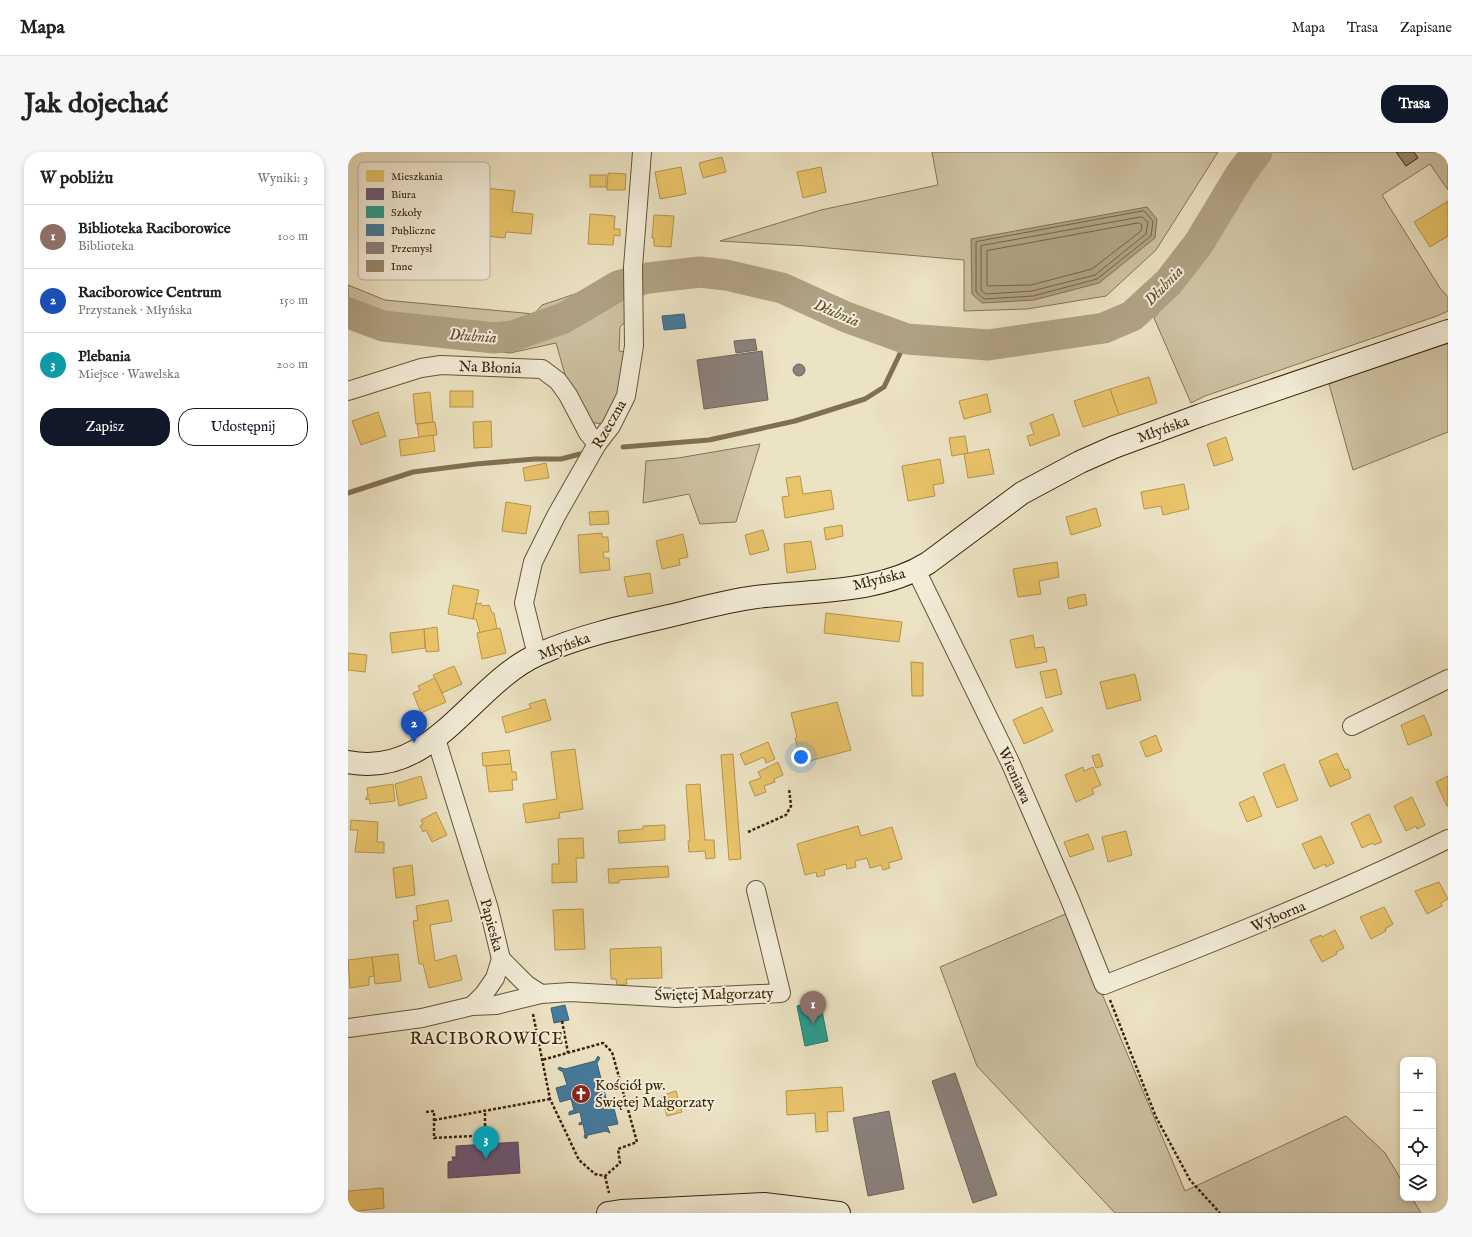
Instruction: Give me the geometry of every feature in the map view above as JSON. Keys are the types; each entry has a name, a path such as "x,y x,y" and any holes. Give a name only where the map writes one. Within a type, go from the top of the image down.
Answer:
{"street":[{"name":"Rzeczna","path":"537,655 524,603 533,562 556,516 597,444 611,426 626,396 634,346 632,297 633,267 642,152"},
{"name":"Młyńska","path":"348,762 369,764 383,763 419,750 436,739 459,716 509,672 537,655 562,644 615,629 722,603 870,584 891,579 916,570 1022,493 1080,462 1114,447 1201,415 1448,330"},
{"name":"Na Błonia","path":"348,391 421,368 442,365 542,369 558,381 568,395 588,433 597,444"},
{"name":"Wieniawa","path":"916,570 1010,762 1070,900 1104,985"},
{"path":"1352,726 1448,679"},
{"name":"Papieska","path":"436,739 489,909 501,959 495,978 484,994 472,1006"},
{"name":"Wyborna","path":"1104,985 1211,944 1309,903 1372,876 1448,839"},
{"name":"Świętej Małgorzaty","path":"472,1006 496,1005 536,996 570,992 676,998 781,993 756,890"},
{"path":"501,959 536,996"},
{"path":"348,1028 422,1018 472,1006"},
{"path":"608,1213 621,1211 764,1204 839,1213"}],"path":[{"path":"748,832 786,815 791,806 789,788"},
{"path":"1104,985 1156,1117 1190,1180 1220,1213"},
{"path":"536,996 542,1060 550,1100 579,1160 595,1174 606,1176 620,1163 618,1149 636,1142 612,1052 603,1044 542,1060"},
{"path":"562,1021 568,1053"},
{"path":"434,1120 550,1100"},
{"path":"426,1112 434,1111 434,1138 492,1135"},
{"path":"485,1111 485,1136"}],"shaded area":[{"path":"932,152 1218,152 1156,250 1106,296 1027,309 964,311 964,260 806,246 720,241 821,210 938,185"},
{"path":"1241,152 1448,152 1448,190 1430,164 1382,195 1440,288 1448,297 1448,311 1205,396 1191,403 1154,318 1215,246 1192,233"},
{"path":"626,277 626,321 620,327 619,351 625,352 619,392 602,424 590,422 566,378 556,343 510,353 388,338 348,327 348,285 385,300 534,314 542,305"},
{"path":"1446,339 1448,345 1448,432 1353,470 1329,384"},
{"path":"760,444 736,522 700,524 689,494 643,503 646,461 678,458"},
{"path":"1068,913 1185,1191 1346,1116 1385,1153 1400,1178 1400,1201 1414,1201 1421,1213 1115,1213 977,1066 940,967"}],"water":[{"path":"1147,207 1157,219 1155,238 1099,283 1034,300 982,303 972,294 971,239"}],"building: Mieszkania":[{"path":"722,157 726,172 703,178 699,163"},
{"path":"681,167 686,194 660,199 655,172"},
{"path":"821,167 826,192 803,198 797,172"},
{"path":"608,173 626,174 625,190 607,190"},
{"path":"590,175 606,175 606,187 590,187"},
{"path":"490,188 515,191 512,212 533,214 531,234 506,232 505,238 490,236"},
{"path":"1448,201 1448,236 1430,247 1414,222"},
{"path":"590,214 615,216 614,229 620,229 620,236 614,235 613,245 588,244"},
{"path":"654,215 674,216 671,247 654,246 654,238 652,238"},
{"path":"1149,377 1157,403 1119,415 1110,389"},
{"path":"1110,389 1119,415 1083,427 1074,401"},
{"path":"450,391 473,391 473,407 450,407"},
{"path":"430,392 433,422 416,424 413,394"},
{"path":"987,394 991,412 964,419 959,401"},
{"path":"378,412 386,436 361,445 352,421"},
{"path":"1053,414 1060,435 1030,446 1027,436 1034,434 1030,423"},
{"path":"491,421 492,447 474,448 473,422"},
{"path":"435,422 437,435 419,437 417,424"},
{"path":"433,435 435,451 401,456 399,440"},
{"path":"965,436 968,453 952,456 949,438"},
{"path":"1226,437 1233,460 1214,466 1207,444"},
{"path":"989,449 994,474 968,478 964,454"},
{"path":"940,459 944,483 933,485 935,496 908,501 902,466"},
{"path":"546,463 549,478 525,481 523,468"},
{"path":"800,476 803,494 831,490 834,509 785,518 782,497 789,496 786,478"},
{"path":"1184,484 1189,509 1163,515 1161,506 1144,509 1141,492"},
{"path":"506,502 531,506 526,534 502,531"},
{"path":"1096,508 1101,526 1071,535 1066,517"},
{"path":"608,511 609,524 590,525 589,512"},
{"path":"842,525 843,536 826,540 824,528"},
{"path":"763,530 769,550 750,555 745,535"},
{"path":"602,533 602,537 608,537 609,552 603,552 604,558 609,558 610,570 580,573 578,535"},
{"path":"683,534 688,557 679,559 680,565 662,569 656,541"},
{"path":"811,541 816,569 787,573 784,544"},
{"path":"1057,562 1059,577 1039,581 1041,594 1018,597 1013,569"},
{"path":"650,573 653,593 628,597 624,577"},
{"path":"453,585 479,590 473,619 448,614"},
{"path":"1085,594 1087,605 1069,609 1067,598"},
{"path":"481,603 482,606 489,605 492,613 494,613 497,629 480,633 476,619 473,619 476,604"},
{"path":"826,613 902,622 899,642 824,633"},
{"path":"437,627 439,651 426,652 424,629"},
{"path":"500,628 506,653 482,659 477,633"},
{"path":"424,629 425,648 392,653 390,633"},
{"path":"1033,635 1035,648 1044,647 1047,662 1016,668 1010,640"},
{"path":"348,653 367,655 365,672 348,670"},
{"path":"911,662 923,663 923,696 912,696"},
{"path":"454,666 462,684 442,693 433,675"},
{"path":"1056,669 1062,694 1046,698 1040,672"},
{"path":"1135,674 1141,700 1107,709 1100,682"},
{"path":"435,678 446,702 421,713 413,693 420,690 418,686"},
{"path":"545,699 551,720 506,733 502,717 531,708 529,704"},
{"path":"837,702 851,750 802,763 795,738 797,737 791,713"},
{"path":"1042,707 1053,731 1024,744 1013,720"},
{"path":"1424,715 1432,735 1408,745 1401,725"},
{"path":"1156,735 1162,751 1146,757 1140,742"},
{"path":"768,742 775,759 766,763 764,757 745,765 740,754"},
{"path":"575,749 583,809 559,813 560,818 526,823 523,804 557,799 551,752"},
{"path":"509,750 511,764 483,766 482,753"},
{"path":"1337,753 1345,770 1348,769 1351,778 1330,787 1319,761"},
{"path":"733,754 741,859 729,860 721,755"},
{"path":"1099,754 1103,766 1096,768 1092,756"},
{"path":"778,762 783,775 774,779 775,782 764,786 766,792 755,796 749,782 761,778 758,772"},
{"path":"511,764 512,772 516,772 517,780 512,780 513,790 489,792 486,766"},
{"path":"1284,764 1298,800 1277,808 1263,773"},
{"path":"1083,767 1084,771 1093,767 1101,785 1092,789 1094,794 1076,802 1065,775"},
{"path":"421,776 427,798 399,806 395,784"},
{"path":"1448,776 1448,806 1447,806 1436,782"},
{"path":"393,784 395,801 370,804 369,799 366,800 366,797 368,797 367,788"},
{"path":"700,784 705,840 714,840 715,858 706,859 705,851 689,852 688,841 690,841 686,785"},
{"path":"1254,796 1262,816 1247,822 1239,803"},
{"path":"1412,797 1425,825 1417,829 1416,826 1406,831 1394,806"},
{"path":"436,812 447,835 432,842 426,830 423,832 420,826 423,824 421,820"},
{"path":"1369,814 1382,842 1374,845 1373,843 1362,848 1351,823"},
{"path":"351,820 378,822 377,842 384,842 384,853 355,852 358,830 350,830"},
{"path":"665,825 665,840 619,843 618,831 643,829 643,826"},
{"path":"858,826 861,836 892,827 902,859 888,863 890,868 883,870 881,865 870,868 867,858 855,861 856,867 847,869 846,864 824,870 825,875 817,877 816,872 805,875 797,844"},
{"path":"1126,831 1132,855 1108,862 1102,837"},
{"path":"1088,834 1094,849 1070,857 1064,842"},
{"path":"1321,836 1334,863 1326,867 1325,864 1314,869 1302,844"},
{"path":"583,838 584,858 576,858 577,882 552,883 552,864 559,864 558,839"},
{"path":"412,865 415,895 396,898 393,868"},
{"path":"668,866 669,877 619,880 619,883 609,883 608,869"},
{"path":"1439,882 1448,899 1441,903 1442,906 1427,914 1415,891"},
{"path":"448,900 452,921 430,925 435,961 456,955 462,980 429,988 423,964 419,964 413,921 418,920 416,906"},
{"path":"1384,907 1393,924 1385,929 1386,931 1371,939 1360,917"},
{"path":"583,909 585,949 555,950 553,910"},
{"path":"1335,930 1344,948 1336,952 1337,954 1322,962 1310,940 1321,935 1322,937"},
{"path":"661,947 662,978 626,979 627,984 617,985 616,979 611,979 610,949"},
{"path":"398,954 401,981 375,984 372,957"},
{"path":"372,957 374,976 369,977 369,985 350,988 348,960"},
{"path":"842,1087 844,1111 827,1112 828,1131 816,1132 815,1113 787,1115 786,1091"},
{"path":"676,1091 682,1112 667,1116 661,1096"},
{"path":"383,1188 384,1208 348,1212 348,1191"}],"building: Biura":[{"path":"518,1142 520,1173 448,1178 448,1162 453,1161 452,1157 456,1157 456,1146"}],"building: Szkoły":[{"path":"820,1001 828,1041 805,1046 797,1006"}],"building: Publiczne":[{"path":"684,314 686,328 664,330 662,316"},
{"path":"565,1005 569,1020 554,1023 551,1008"},
{"name":"Kościół pw. Świętej Małgorzaty","path":"598,1056 600,1058 597,1063 607,1102 612,1101 618,1124 607,1126 610,1133 606,1131 588,1135 586,1139 584,1137 585,1134 583,1124 579,1125 579,1123 582,1122 580,1112 569,1115 569,1112 574,1110 571,1099 560,1102 556,1088 567,1085 563,1072 558,1069 559,1067 565,1069 595,1061"}],"building: Przemysł":[{"path":"755,339 757,350 736,353 734,341"},
{"path":"762,351 768,400 704,409 697,360"},
{"path":"797,364 801,364 805,370 801,376 797,376 793,372 793,368"},
{"path":"955,1073 997,1195 973,1203 932,1081"},
{"path":"889,1111 904,1189 868,1196 853,1118"}],"building: Inne":[{"path":"1396,152 1414,152 1418,158 1406,166"}],"waterway":[{"name":"Dłubnia","path":"348,313 383,326 494,338 512,336 564,318 618,286 648,278 700,272 726,275 782,288 846,317 907,339 988,345 1104,328 1132,316 1169,282 1199,243 1240,175 1257,152"},
{"path":"623,447 709,440 795,421 865,399 884,387 907,339"},
{"path":"348,493 413,472 476,464 535,459 561,459 580,454"}],"place":[{"name":"Raciborowice Centrum","path":"414,743"},
{"name":"Biblioteka Raciborowice","path":"813,1024"},
{"name":"Kościół pw. Świętej Małgorzaty","path":"581,1094"},
{"name":"Plebania","path":"486,1159"}],"district":[{"name":"RACIBOROWICE","path":"487,1038"}]}
